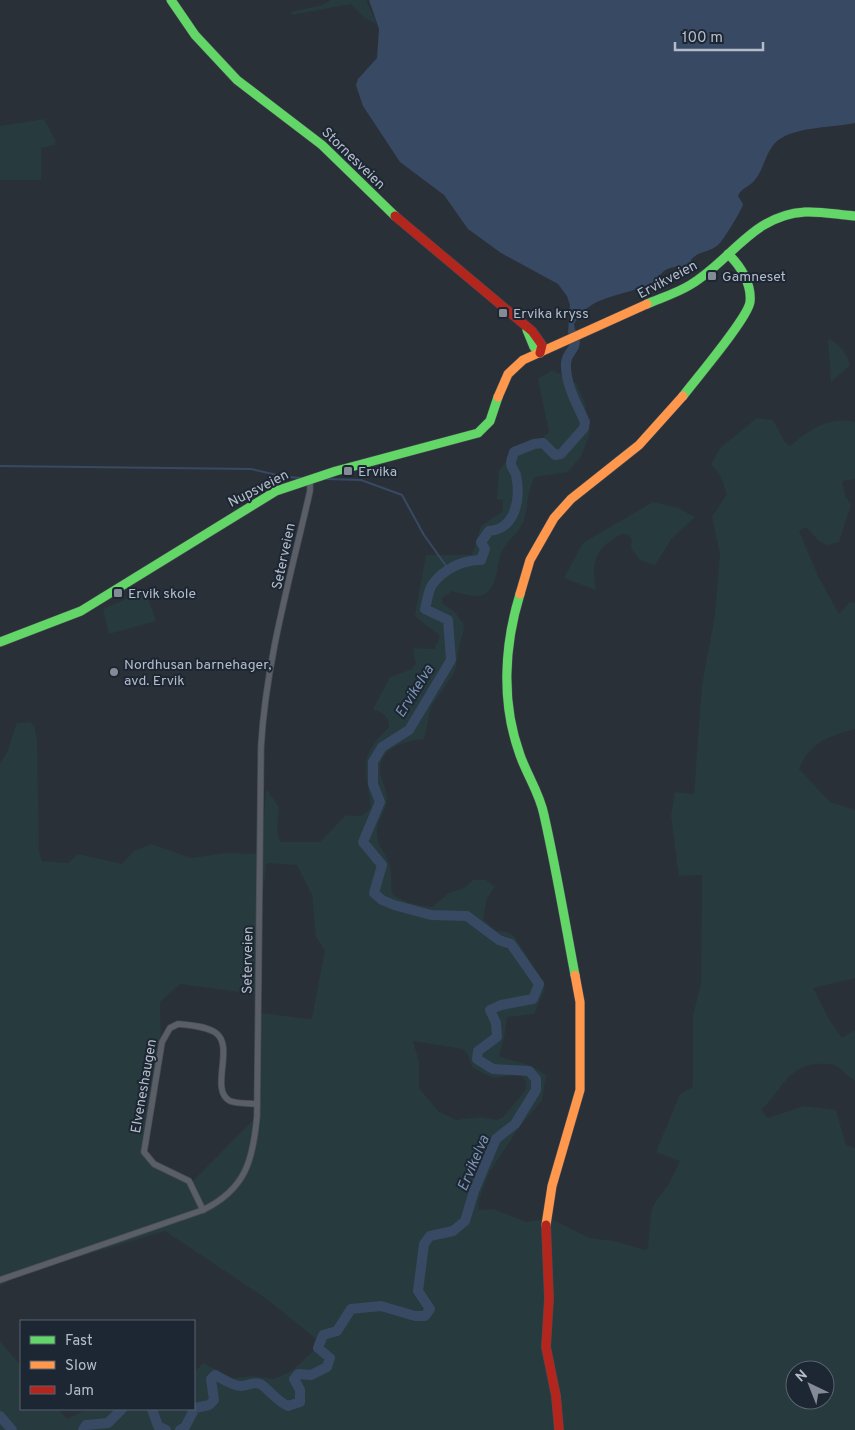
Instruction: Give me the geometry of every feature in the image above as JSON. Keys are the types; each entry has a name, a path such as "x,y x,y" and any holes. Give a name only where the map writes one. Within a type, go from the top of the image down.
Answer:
{"main road":[{"name":"Stornesveien","path":"171,0 195,35 237,80 322,145 389,211 527,328 534,347 540,353"},
{"name":"Ervikveien","path":"540,353 682,289 708,273 751,232 778,217 817,212 855,216"},
{"path":"559,1430 556,1396 546,1347 550,1299 545,1229 552,1186 580,1090 580,1002 544,812 520,755 509,719 507,687 510,632 514,609 529,563 554,518 571,499 639,445 657,427 717,354 750,304 749,290 741,270 734,259 728,254"},
{"name":"Nupsveien","path":"0,642 73,616 264,497 310,479 466,437 481,431 494,413 508,373 523,360 540,353"}],"street":[{"name":"Seterveien","path":"0,1280 203,1210 227,1195 249,1167 254,1150 257,1104 262,725 271,666 310,491 310,479"},
{"name":"Elveneshaugen","path":"203,1210 192,1185 186,1178 154,1164 144,1152 162,1042 166,1033 178,1024 208,1029 218,1034 223,1047 222,1084 224,1096 232,1102 257,1104"}],"green space":[{"path":"331,0 366,0 377,24 365,18 351,4 292,15 291,12 322,5"},
{"path":"44,119 56,142 54,145 41,148 41,180 0,180 0,126"},
{"path":"828,339 842,349 850,365 831,382"},
{"path":"552,370 576,383 585,403 590,434 581,456 568,472 535,477 530,488 523,522 502,551 494,582 487,592 475,596 452,591 442,598 443,604 454,611 463,623 464,630 455,671 431,707 424,739 396,746 381,761 381,776 387,799 377,827 377,836 390,867 392,894 406,902 432,907 449,893 464,888 473,880 486,880 495,887 487,898 483,919 496,931 507,932 514,936 545,984 534,1014 507,1017 499,1056 529,1065 546,1076 542,1100 518,1129 489,1173 478,1202 479,1210 493,1209 527,1222 549,1218 589,1238 615,1241 644,1250 648,1248 651,1212 655,1202 669,1184 680,1161 656,1152 680,1094 693,1087 693,1015 701,984 702,875 679,876 671,816 675,792 694,794 702,685 715,615 720,555 712,517 727,494 719,473 711,465 720,448 757,418 773,420 785,442 790,446 812,430 828,423 836,421 855,422 855,479 842,481 845,495 851,505 839,542 827,545 819,541 806,527 799,531 818,576 839,614 850,602 855,603 855,729 821,741 809,752 799,769 830,802 855,810 855,978 813,988 830,1021 842,1038 855,1030 855,1081 834,1065 817,1064 807,1066 791,1075 761,1110 768,1118 804,1106 836,1110 846,1145 855,1148 855,1430 0,1430 0,1341 20,1365 20,1410 59,1410 67,1419 86,1410 195,1410 195,1372 203,1363 233,1378 253,1376 274,1379 293,1370 314,1350 316,1339 268,1300 165,1231 22,1274 0,1286 0,764 7,752 17,723 30,722 34,726 37,740 39,851 42,861 68,863 78,854 122,864 134,851 151,844 191,858 227,853 261,854 266,789 279,807 277,830 280,842 320,842 346,815 363,815 371,808 366,773 367,756 389,727 385,715 373,709 390,677 412,669 416,664 413,648 434,649 440,637 415,615 426,555 472,555 481,526 503,511 503,500 497,499 499,470 510,457 535,445 549,432 538,379","holes":["266,864 297,865 312,895 316,937 325,950 312,1018 261,1013 257,1116 191,1183 154,1165 143,1151 161,1042 160,1002 180,984 261,995 263,893","413,1041 463,1049 467,1053 472,1067 484,1074 491,1077 514,1075 523,1078 526,1082 526,1090 503,1117 497,1120 480,1117 456,1120 438,1111 419,1088 419,1062"]},
{"path":"653,502 678,508 695,517 672,538 655,565 640,560 631,548 632,540 629,535 622,534 606,545 597,556 594,571 596,590 566,579 565,576 583,543"},
{"path":"145,591 156,621 109,634 103,609"}],"water":[{"path":"369,0 855,0 855,123 801,131 781,138 771,148 757,177 739,193 738,196 743,204 742,207 718,245 694,257 691,260 692,269 687,272 680,266 669,269 663,272 649,286 610,297 594,304 580,315 574,324 576,334 571,336 568,333 570,305 567,296 558,284 501,253 468,229 444,195 400,162 363,106 356,85 358,79 377,58 379,29"}],"waterway":[{"name":"Ervikelva","path":"195,1408 209,1405 214,1400 211,1379 215,1375 238,1386 260,1384 279,1401 288,1406 300,1402 300,1390 294,1379 298,1374 311,1375 327,1367 330,1358 318,1348 323,1335 337,1331 351,1309 381,1306 415,1316 425,1316 430,1309 418,1291 424,1244 430,1236 453,1231 465,1221 474,1191 496,1139 515,1124 536,1090 536,1079 529,1071 493,1069 477,1059 478,1051 497,1037 496,1023 490,1010 501,1005 533,999 539,984 511,944 499,940 467,916 431,915 382,900 374,893 382,865 363,842 380,802 373,784 373,762 382,747 409,730 451,660 448,620 425,609 431,587 442,574 454,566 474,560 481,560 485,549 481,542 489,531 505,525 511,518 518,493 516,475 511,464 514,452 534,444 543,443 555,455 561,454 584,428 585,422 572,394 566,371 568,355 575,344 574,335"},
{"path":"0,466 251,469 286,477 304,478"},
{"path":"326,479 361,480 402,495 424,535 449,570"},
{"name":"Ervikelva","path":"83,1430 86,1425 108,1423 121,1410"},
{"name":"Ervikelva","path":"152,1410 158,1426 166,1430"},
{"name":"Ervikelva","path":"180,1430 185,1427 194,1410"},
{"name":"Ervikelva","path":"0,1416 12,1430"}],"traffic: fast":[{"path":"171,0 195,35 237,80 322,145 395,216"},
{"path":"647,304 674,293 705,275 756,230 770,221 787,215 805,212 855,216"},
{"path":"683,396 731,335 750,302 749,288 744,275 728,254"},
{"path":"527,330 534,347 540,353"},
{"path":"0,642 81,611 276,491 336,471 478,433 490,421 498,397"},
{"path":"520,594 508,654 507,695 514,735 520,755 542,807 575,975"}],"traffic: slow":[{"path":"498,397 508,374 523,360 647,304"},
{"path":"520,594 530,560 554,518 571,499 639,445 683,396"},
{"path":"546,1225 552,1186 580,1090 580,1002 575,975"}],"traffic: jam":[{"path":"395,216 532,331 542,345 540,353"},
{"path":"546,1225 549,1299 546,1347 556,1396 559,1430"}],"place":[{"name":"Gamneset","path":"712,276"},
{"name":"Ervika kryss","path":"503,313"},
{"name":"Ervika","path":"348,471"},
{"name":"Ervik skole","path":"118,593"},
{"name":"Nordhusan barnehager, avd. Ervik","path":"114,672"}]}
